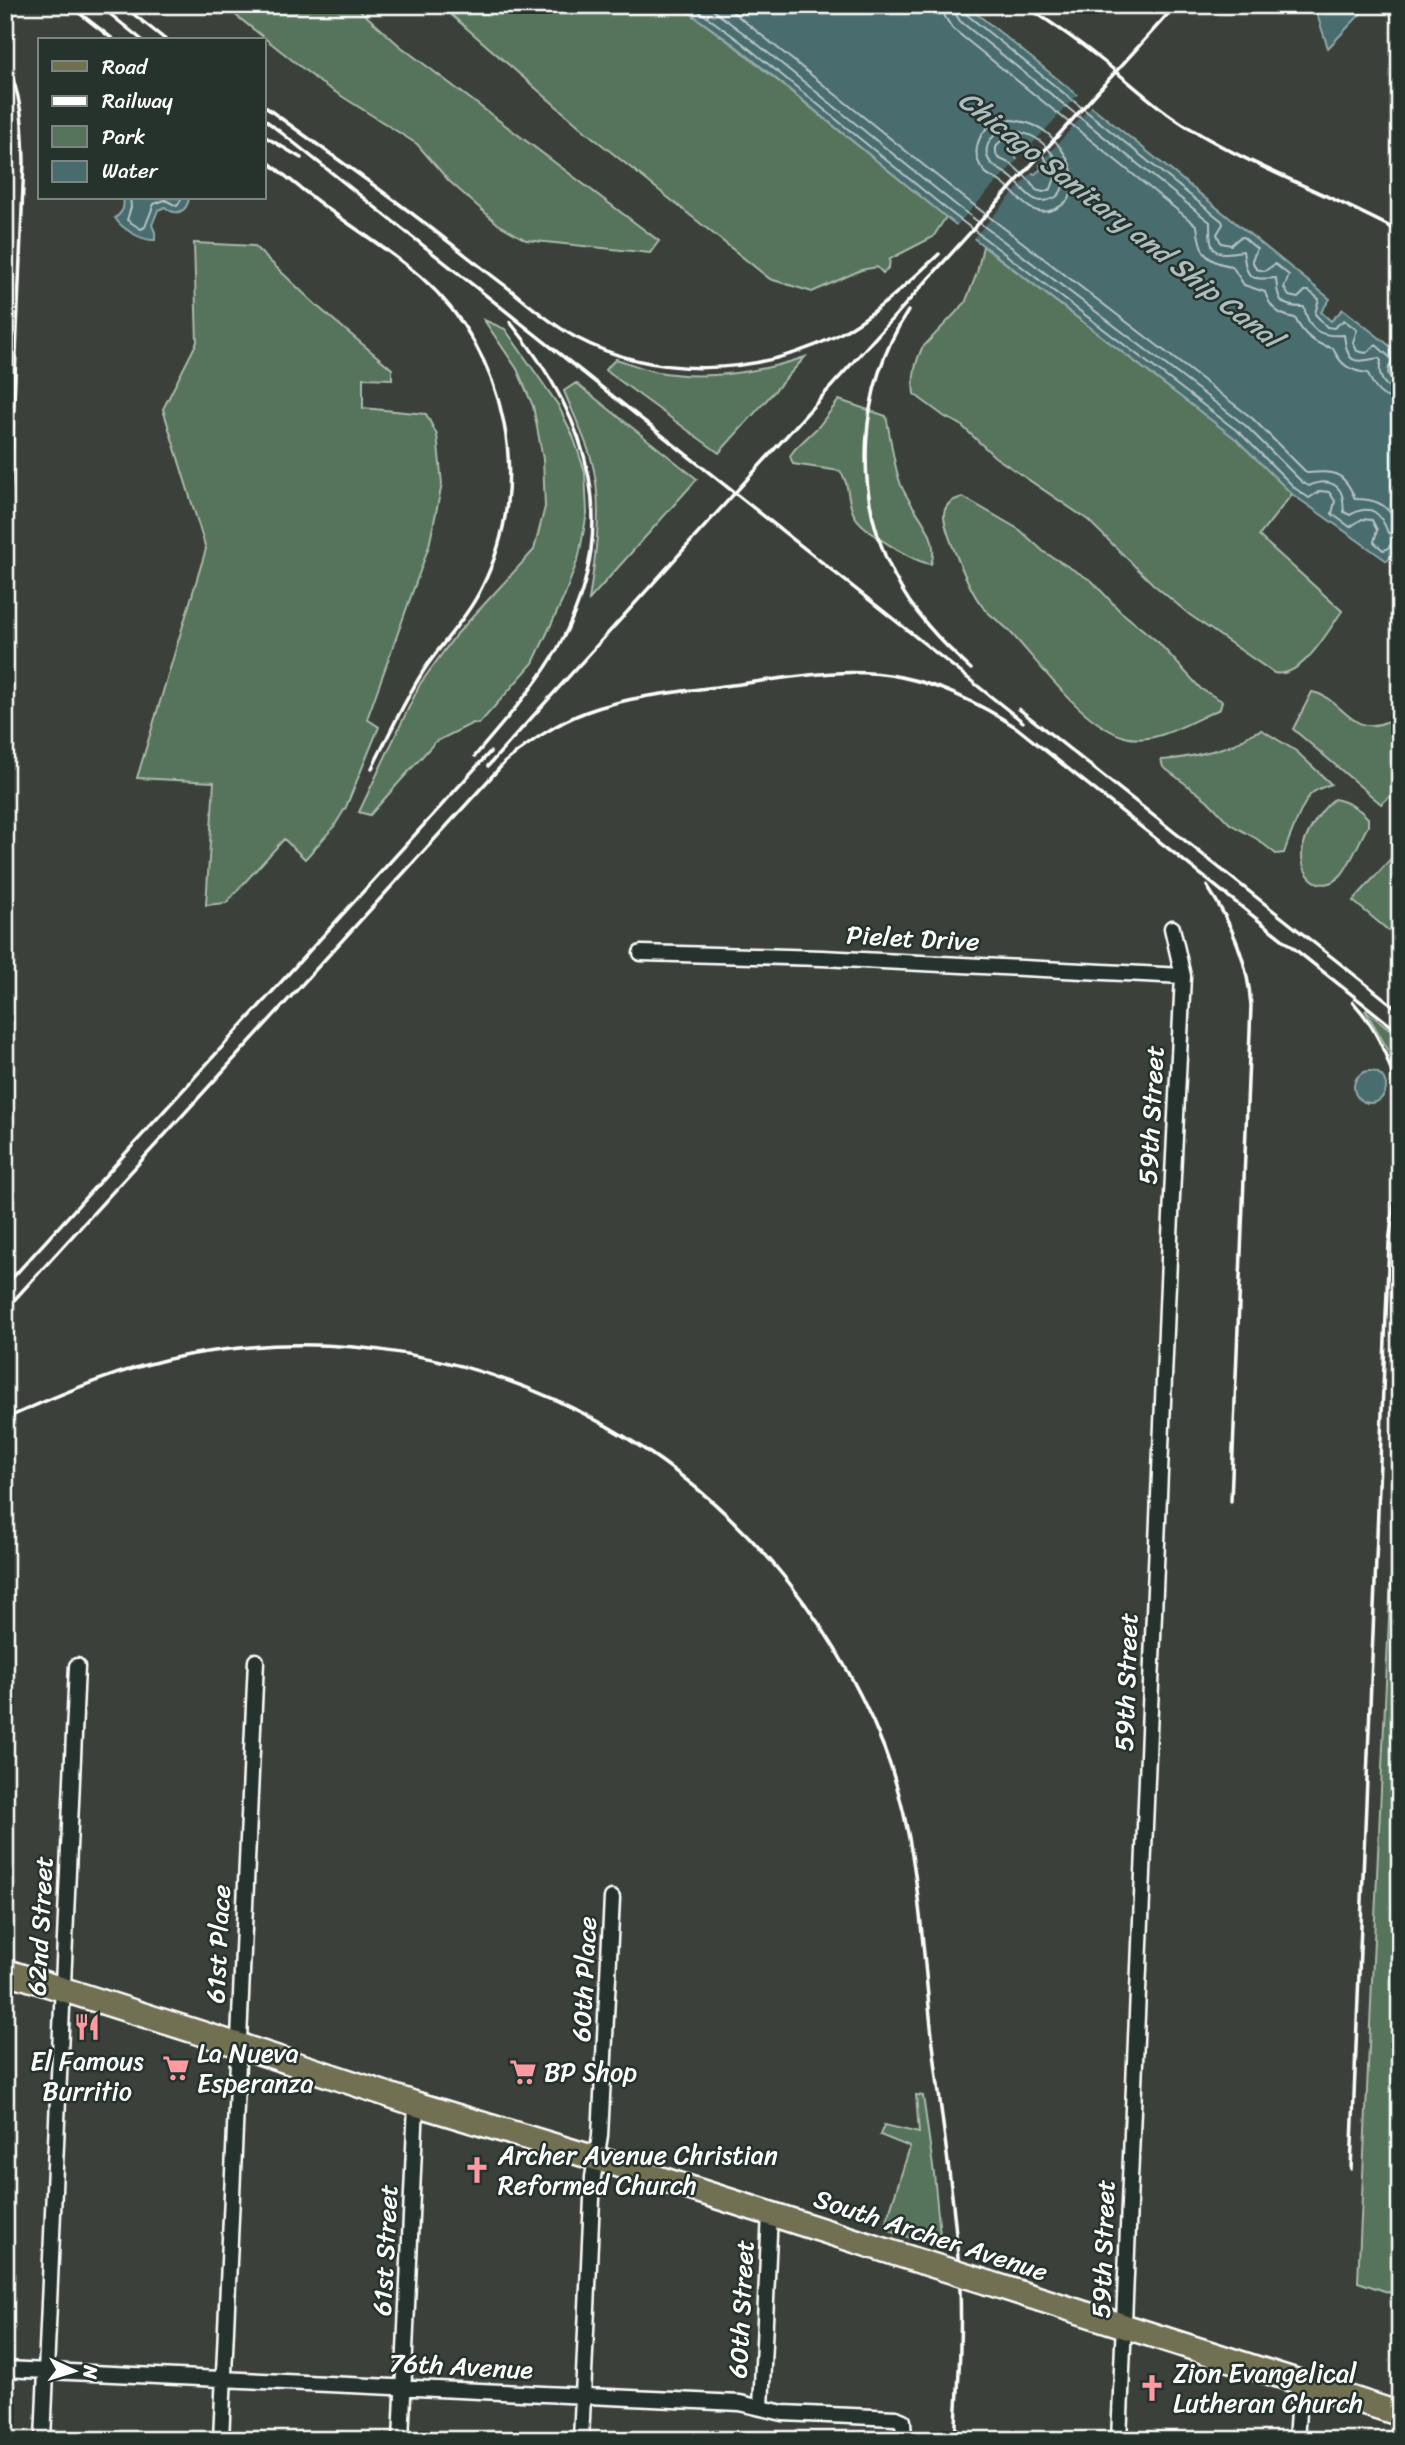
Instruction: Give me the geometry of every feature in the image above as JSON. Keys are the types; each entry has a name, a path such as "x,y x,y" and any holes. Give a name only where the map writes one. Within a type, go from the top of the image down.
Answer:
{"main road":[{"name":"South Archer Avenue","path":"5,1971 416,2104 597,2158 1400,2414"}],"street":[{"name":"59th Street","path":"1119,2440 1168,1259 1183,976 1172,928"},
{"name":"Pielet Drive","path":"641,953 822,958 1183,976"},
{"name":"61st Place","path":"221,2440 256,1661"},
{"name":"62nd Street","path":"43,2440 77,1666"},
{"name":"60th Place","path":"581,2440 593,2176 600,2136 612,1898"},
{"name":"61st Street","path":"401,2440 416,2104"},
{"name":"60th Street","path":"761,2407 770,2213"},
{"name":"76th Avenue","path":"5,2369 740,2403 783,2413 896,2418 903,2421 905,2435"},
{"path":"1296,2440 1300,2383"}],"green space":[{"path":"223,5 354,5 400,46 659,241 650,253 526,240 498,224 449,181 417,144 321,83"},
{"path":"440,5 679,5 736,47 946,217 933,237 890,259 889,267 883,273 877,267 861,270 812,292 770,279 586,132"},
{"path":"194,243 254,246 317,306 392,369 392,379 363,378 363,408 426,414 437,435 442,484 429,546 367,719 379,727 346,807 333,828 305,859 284,839 226,903 206,905 214,782 137,778 206,549 163,409 197,342"},
{"path":"983,246 1236,439 1292,494 1259,536 1342,611 1313,652 1294,669 1274,673 1190,615 1153,584 1088,520 995,457 960,424 945,417 914,394 913,382 922,348 965,303 977,273"},
{"path":"484,320 505,329 558,405 573,436 585,472 587,513 579,556 564,597 533,663 479,724 473,723 435,742 370,815 359,812 420,684 455,636 534,550 545,507 543,459 533,406 517,369"},
{"path":"805,357 719,453 605,370 616,359 672,374 730,374"},
{"path":"576,383 697,479 589,600 596,547 597,493 591,458 564,391"},
{"path":"839,400 886,416 901,485 929,533 933,553 931,564 902,553 880,539 856,518 846,482 840,471 793,464 790,456 795,449 819,426"},
{"path":"963,497 1020,530 1044,552 1092,581 1120,611 1158,642 1201,689 1222,701 1220,709 1161,735 1137,739 1109,730 1078,707 1007,629 983,607 976,596 958,559 945,522 944,514 948,505"},
{"path":"1312,692 1332,701 1355,721 1364,724 1374,725 1388,721 1400,713 1400,788 1381,804 1293,729"},
{"path":"1262,730 1296,751 1331,784 1310,795 1284,853 1276,854 1257,839 1230,824 1207,800 1163,767 1161,760 1188,757 1224,748"},
{"path":"1334,799 1361,812 1368,818 1368,826 1341,875 1327,884 1320,884 1305,871 1303,848 1313,824"},
{"path":"1395,854 1400,854 1400,940 1353,901"},
{"path":"1365,1010 1400,1037 1400,1089 1387,1048"},
{"path":"1400,1383 1400,2296 1358,2282"},
{"path":"916,2095 923,2096 934,2174 940,2235 931,2244 892,2232 885,2226 910,2147 880,2135 884,2125 919,2133"}],"water":[{"name":"Chicago Sanitary and Ship Canal","path":"679,5 966,5 1330,299 1321,312 1331,321 1343,309 1400,354 1400,367 1395,371 1400,374 1400,545 1387,561 1292,494 1236,439 946,217 737,47","holes":["1020,150 1033,156 1040,165 1041,169 1035,174 1023,167 1015,156"]},
{"path":"1314,5 1369,5 1328,48"},
{"path":"123,200 188,200 180,212 173,212 165,207 158,210 152,225 155,240 144,239 122,226 115,218 124,205"},
{"path":"1370,1071 1381,1076 1386,1087 1381,1098 1370,1103 1359,1098 1354,1087 1359,1076"}],"pier":[{"path":"1079,93 1092,105 1037,167 1023,154"},
{"path":"1020,157 1034,170 971,241 955,227"}],"railway":[{"path":"69,5 111,38"},
{"path":"99,5 140,38"},
{"path":"122,5 163,38"},
{"path":"1024,5 1084,46 1181,123 1244,158 1400,232"},
{"path":"488,766 1176,5"},
{"path":"5,61 18,98 24,162 5,618"},
{"path":"5,86 10,124 5,192"},
{"path":"266,107 411,212 558,327 606,351 639,361 706,368 772,359 805,349 836,336 863,319 939,254"},
{"path":"266,121 1023,722"},
{"path":"266,137 301,158"},
{"path":"266,161 322,205 410,268 451,308 475,343 492,381 504,422 508,464 507,506 498,547 476,598 431,659 403,706 372,768"},
{"path":"908,311 891,341 871,407 866,442 871,510 880,543 901,589 928,626 971,669"},
{"path":"475,756 530,689 559,646 579,602 590,559 593,517 589,477 578,437 561,398 538,359 510,322"},
{"path":"5,1310 505,762 524,747 575,716 640,698 795,676 837,673 901,677 962,697 1017,728 1400,1033"},
{"path":"1019,709 1400,1011"},
{"path":"5,1286 490,752"},
{"path":"1207,886 1237,943 1251,1006 1231,1501"},
{"path":"1353,1002 1363,1013 1385,1054 1395,1083 1400,1113"},
{"path":"1351,2169 1389,1243 1400,1158"},
{"path":"5,1419 95,1381 188,1355 299,1345 407,1354 510,1382 607,1426 694,1486 770,1560 834,1648 884,1748 904,1815 917,1885 958,2257 960,2327 955,2440"}],"place":[{"name":"El Famous Burritio","path":"87,2027"},
{"name":"La Nueva Esperanza","path":"176,2068"},
{"name":"BP Shop","path":"523,2072"},
{"name":"Archer Avenue Christian Reformed Church","path":"477,2170"},
{"name":"Zion Evangelical Lutheran Church","path":"1152,2388"}]}
